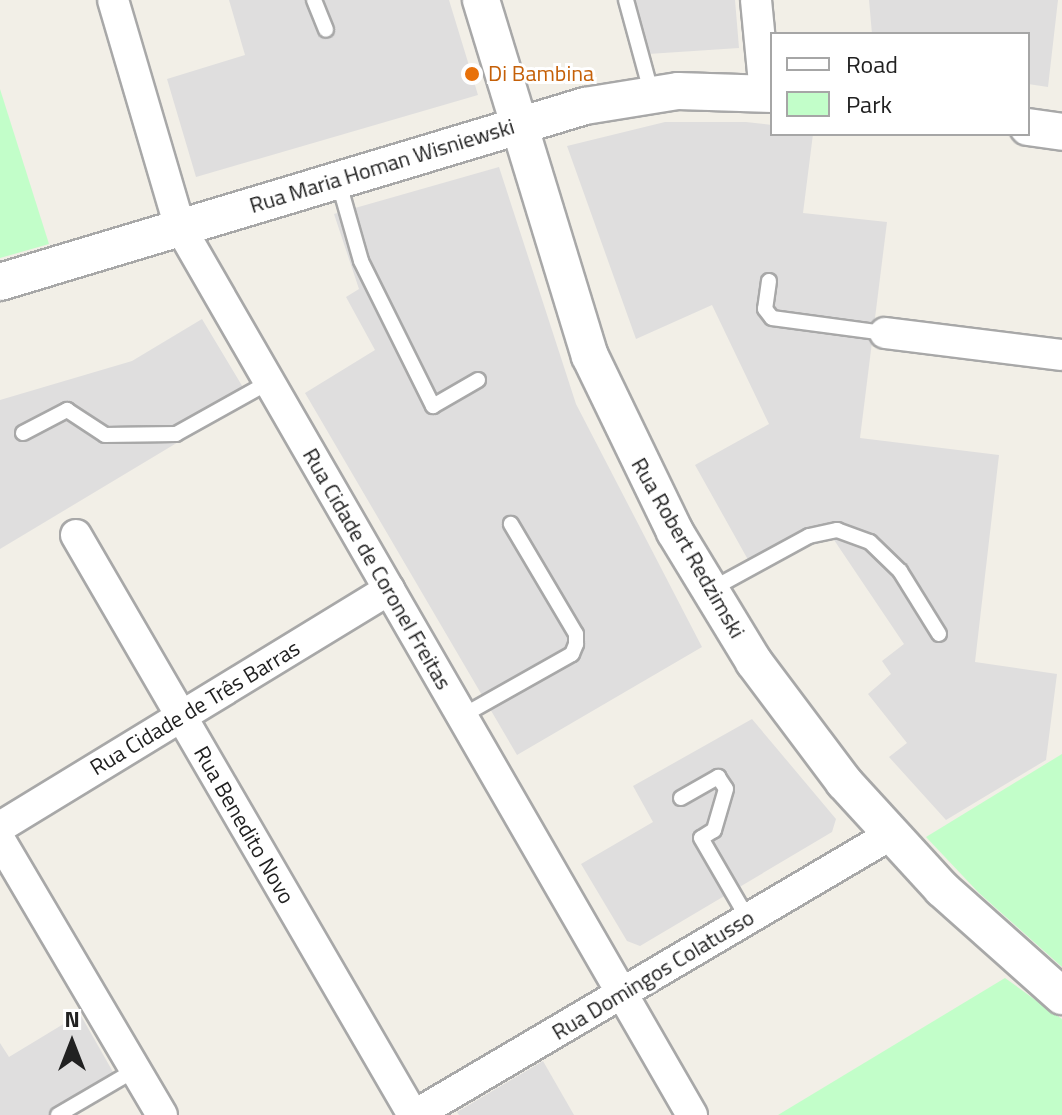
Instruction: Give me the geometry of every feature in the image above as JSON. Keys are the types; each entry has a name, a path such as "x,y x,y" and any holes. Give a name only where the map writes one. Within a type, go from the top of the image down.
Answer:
{"street":[{"name":"Rua Cidade de Coronel Freitas","path":"113,0 180,227 692,1115"},
{"name":"Rua Robert Redzimski","path":"481,0 590,356 639,463 709,590 796,721 890,835 1062,996"},
{"path":"756,0 769,94"},
{"name":"Rua Maria Homan Wisniewski","path":"0,282 518,125 652,95 769,94"},
{"path":"1030,127 1062,132"},
{"path":"885,333 1062,355"},
{"name":"Rua Benedito Novo","path":"76,535 414,1115"},
{"name":"Rua Cidade de Três Barras","path":"0,827 389,590"},
{"name":"Rua Domingos Colatusso","path":"414,1115 890,835"},
{"path":"0,840 162,1115"}],"lane":[{"path":"314,0 326,30"},
{"path":"626,0 652,95"},
{"path":"338,179 361,261 433,406 478,380"},
{"path":"769,281 765,309 772,318 885,333"},
{"path":"23,433 67,410 105,435 176,434 269,382"},
{"path":"462,716 572,654 576,644 576,634 511,524"},
{"path":"709,590 809,536 837,530 870,542 900,571 939,634"},
{"path":"681,798 718,777 726,789 714,830 701,838 748,919"},
{"path":"58,1115 135,1070"}],"shaded area":[{"path":"229,0 449,0 478,95 196,177 167,79 245,55"},
{"path":"616,0 735,0 739,48 633,55"},
{"path":"869,0 1058,0 1048,87 1030,84 1030,32 872,32"},
{"path":"665,122 770,125 770,136 813,136 803,213 887,222 860,438 999,455 975,662 1057,674 1046,760 946,820 889,757 907,743 868,694 891,674 882,661 904,644 830,534 756,574 695,465 769,424 712,305 636,339 567,146"},
{"path":"499,167 576,404 702,647 517,755 305,393 375,350 346,297 359,289 334,214"},
{"path":"202,319 250,399 0,549 0,400 132,361"},
{"path":"752,719 836,819 832,832 640,946 627,941 581,864 653,822 633,786"},
{"path":"80,1014 121,1086 73,1115 0,1115 0,1043 9,1057"},
{"path":"543,1061 574,1115 459,1115 457,1112"}],"green space":[{"path":"0,89 49,244 0,258"},
{"path":"1062,754 1062,967 979,893 926,837"},
{"path":"1005,978 1062,1019 1062,1115 778,1115"}],"place":[{"name":"Di Bambina","path":"472,74"}]}
